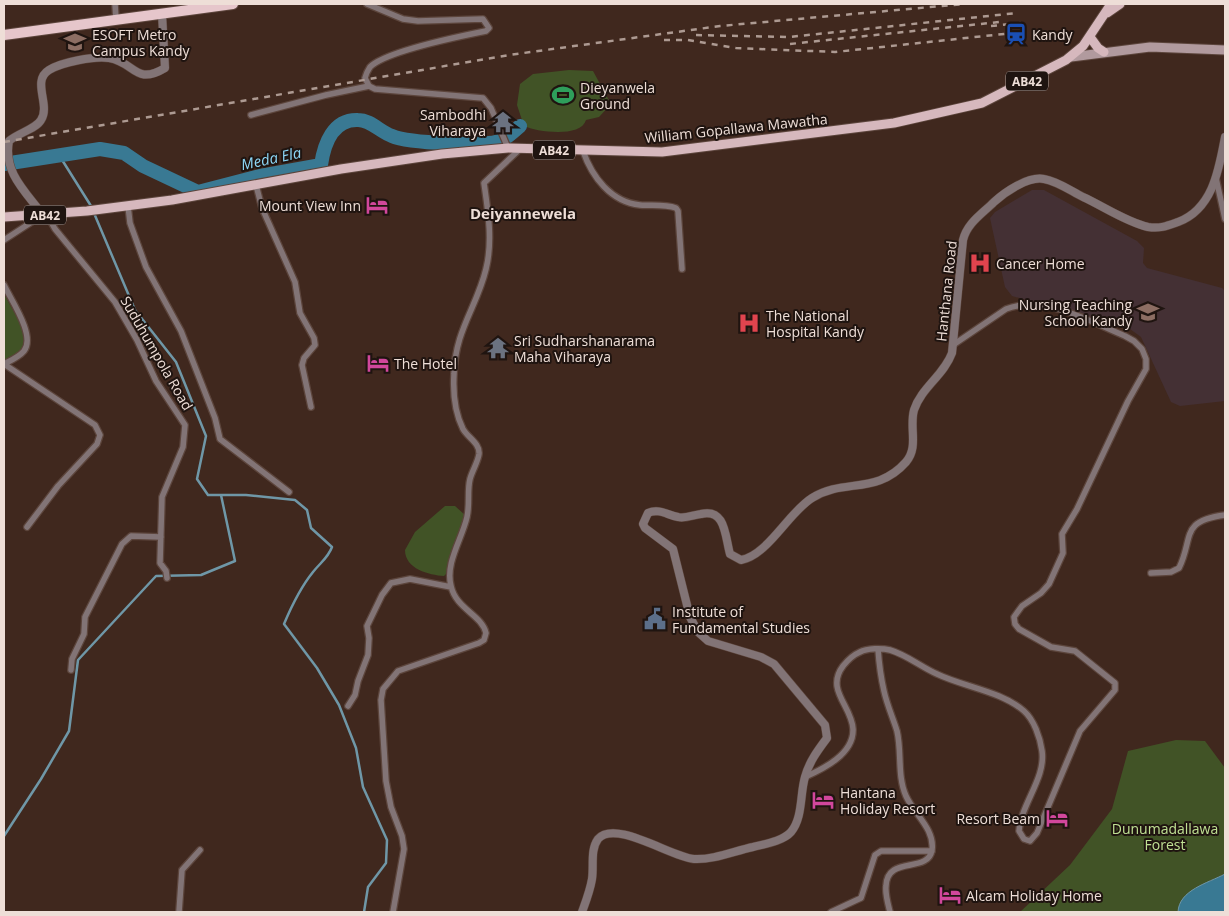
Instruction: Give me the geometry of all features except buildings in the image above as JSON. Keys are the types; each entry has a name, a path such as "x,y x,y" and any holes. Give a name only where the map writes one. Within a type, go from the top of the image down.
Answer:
{"highway":[{"path":"4,35 233,4"}],"main road":[{"path":"1108,8 1120,4"},
{"name":"William Gopallawa Mawatha","path":"4,216 45,215 127,206 416,158 508,145 521,148 647,153 894,123 948,113 994,98 1071,57 1090,37 1108,8"},
{"path":"1090,37 1098,48 1104,52"},
{"path":"1071,57 1150,46 1225,50"}],"street":[{"path":"115,4 116,19"},
{"path":"367,4 403,19 418,21 483,19 489,28 486,31 438,41 382,59 369,68 365,78 369,86 375,89 483,98 488,102 508,145"},
{"path":"4,240 45,215 10,168 6,154 9,141 40,123 44,116 41,81 47,70 67,62 109,58 140,75 148,76 165,68 162,14"},
{"path":"250,116 326,95 369,86"},
{"path":"1225,137 1216,178 1225,219"},
{"path":"393,912 404,849 402,836 391,807 386,781 381,700 383,689 398,671 484,640 486,634 485,628 462,606 451,587 451,567 467,517 469,483 479,453 477,446 464,430 456,412 454,374 459,335 486,271 490,222 484,183 521,148"},
{"path":"583,151 592,172 613,196 629,204 676,208 678,211 682,269"},
{"name":"Hanthana Road","path":"582,912 592,878 593,846 600,837 610,833 623,833 676,854 706,859 774,842 791,832 796,823 804,777 810,762 828,738 825,725 774,664 760,657 708,641 698,632 690,617 673,549 645,528 644,518 648,513 654,510 681,518 705,513 715,514 724,524 730,554 741,560 748,559 812,498 831,490 886,479 905,463 913,451 914,411 925,390 949,360 953,345 965,230 1005,192 1016,186 1044,178 1139,224 1160,228 1182,221 1197,212 1208,196 1216,178"},
{"path":"256,185 262,208 295,282 300,313 314,338 315,345 304,358 302,365 311,408"},
{"path":"127,206 130,223 146,267 181,331 215,418 220,439 289,492"},
{"name":"Suduhumpola Road","path":"45,215 114,302 137,340 156,381 185,425 183,447 162,497 160,562 167,575"},
{"path":"4,285 25,326 27,344 24,351 4,364 94,425 100,435 97,444 58,486 27,527"},
{"path":"804,777 825,768 849,744 853,731 850,717 839,696 836,681 838,672 847,661 861,651 888,650 936,674 1002,698 1022,709 1032,719 1042,752 1039,773 1019,830 1024,838 1030,841 1037,833 1080,730 1115,690 1115,683 1108,676 1090,665 1075,651 1051,647 1019,629 1015,624 1014,618 1022,606 1049,584 1063,553 1062,534 1078,509 1128,401 1146,369 1146,359 1142,349 1134,341 1098,325 1057,309 1032,305 1015,306 1006,309 953,345"},
{"path":"1151,574 1179,568 1186,540 1194,526 1225,515"},
{"path":"71,670 72,659 84,634 85,617 122,544 131,536 161,537"},
{"path":"348,706 355,695 358,680 368,654 369,638 367,626 382,595 391,583 410,579 451,587"},
{"path":"878,649 884,692 897,732 905,794 929,831 932,851 928,858 922,862 900,866 892,870 886,886 890,912"},
{"path":"179,912 182,870 200,850"},
{"path":"831,912 861,898 875,855 880,851 932,851"}],"shaded area":[{"name":"Nursing Teaching School Kandy","path":"1032,190 1044,190 1137,241 1144,248 1143,263 1147,268 1222,288 1225,291 1225,401 1180,406 1171,402 1141,337 1130,329 1012,296 1005,287 990,218 995,212"}],"green space":[{"name":"Dieyanwela Ground","path":"569,70 593,71 611,104 599,117 586,120 582,126 576,129 558,132 538,130 524,126 517,105 520,84 533,74"},
{"path":"4,294 22,327 25,346 16,356 4,364"},
{"path":"445,506 455,506 465,515 448,572 444,576 425,572 413,566 406,557 405,550 415,532"},
{"name":"Dunumadallawa Forest","path":"1176,740 1205,741 1225,768 1225,874 1196,888 1184,898 1178,912 1020,912 1070,865 1112,809 1128,751"}],"water":[{"path":"1225,874 1225,912 1178,912 1183,898 1189,893"}],"waterway":[{"name":"Meda Ela","path":"4,164 100,149 124,153 143,166 198,192 260,176 321,165 327,141 331,134 336,128 349,121 367,122 392,136 414,141 447,143 494,142 504,139 520,126"},
{"path":"59,155 91,206 135,310 176,362 206,436 197,479 208,495 246,495 295,500 307,510 311,528 332,547 304,584 284,624 317,668 339,705 356,748 363,787 387,840 386,863 368,887 364,912"},
{"path":"4,836 69,731 78,660 156,576 201,575 235,561 221,495"}],"railway":[{"path":"4,142 509,55 720,26 964,4"},
{"path":"696,35 789,37 1017,13"},
{"path":"790,44 999,22"},
{"path":"991,26 1021,23"},
{"path":"664,40 688,40 736,48 835,52 1022,32"}],"place":[{"name":"Kandy","path":"1016,34"},
{"name":"ESOFT Metro Campus Kandy","path":"75,42"},
{"name":"Dieyanwela Ground","path":"563,95"},
{"name":"Sambodhi Viharaya","path":"503,122"},
{"name":"Mount View Inn","path":"377,205"},
{"name":"Cancer Home","path":"980,263"},
{"name":"Nursing Teaching School Kandy","path":"1148,312"},
{"name":"The National Hospital Kandy","path":"749,323"},
{"name":"Sri Sudharshanarama Maha Viharaya","path":"498,348"},
{"name":"The Hotel","path":"378,363"},
{"name":"Institute of Fundamental Studies","path":"655,619"},
{"name":"Hantana Holiday Resort","path":"823,800"},
{"name":"Resort Beam","path":"1057,818"},
{"name":"Alcam Holiday Home","path":"950,895"}],"district":[{"name":"Deiyannewela","path":"523,213"}]}
